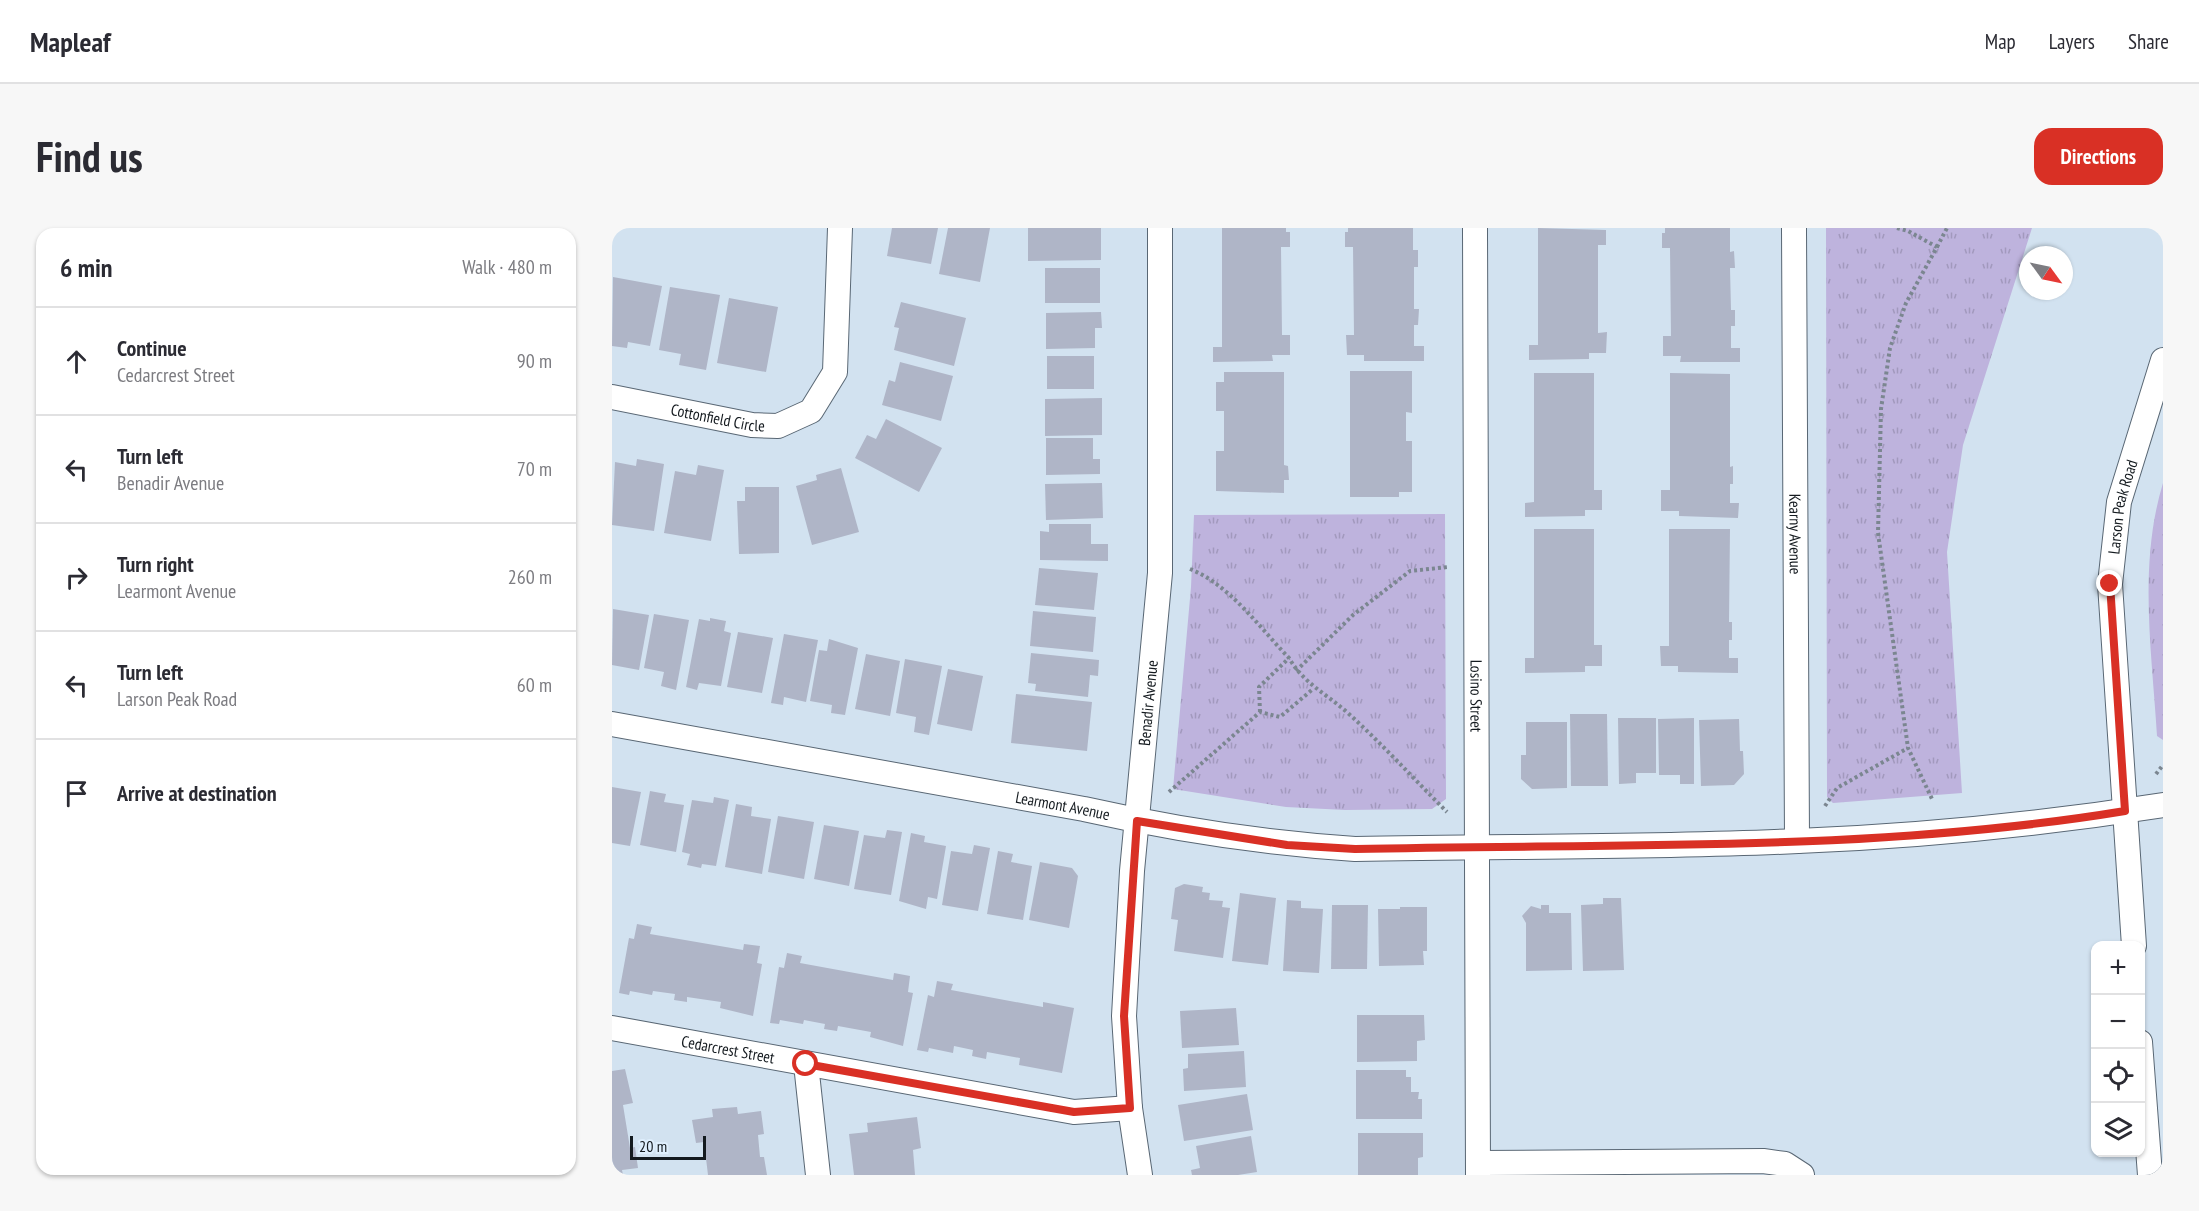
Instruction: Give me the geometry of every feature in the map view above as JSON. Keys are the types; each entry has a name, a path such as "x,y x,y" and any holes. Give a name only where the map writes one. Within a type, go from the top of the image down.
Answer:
{"street":[{"name":"Cottonfield Circle","path":"612,397 752,425 778,426 811,411 835,372 840,228"},
{"name":"Benadir Avenue","path":"1140,1175 1130,1108 1124,1016 1137,821 1160,573 1160,228"},
{"name":"Losino Street","path":"1475,228 1478,1169 1763,1161 1785,1164 1802,1175"},
{"name":"Kearny Avenue","path":"1794,228 1797,842"},
{"name":"Larson Peak Road","path":"2134,941 2110,584 2119,502 2163,360"},
{"name":"Learmont Avenue","path":"612,724 1084,809 1137,821 1287,845 1355,849 1797,842 1972,830 2163,805"},
{"name":"Cedarcrest Street","path":"612,1028 1074,1112 1130,1108"},
{"path":"2141,1049 2150,1175"},
{"path":"806,1064 818,1175"}],"path":[{"path":"1897,228 1908,231 1937,247"},
{"path":"1932,799 1908,748 1878,533 1881,409 1890,348 1906,303 1947,228"},
{"path":"1296,671 1353,615 1410,572 1448,567"},
{"path":"1190,569 1207,576 1220,587 1289,658 1296,671 1313,689 1347,712 1447,812"},
{"path":"1260,712 1259,687 1289,658"},
{"path":"1260,712 1280,717 1313,689"},
{"path":"1170,792 1260,712"},
{"path":"1825,806 1837,788 1908,748"},
{"path":"2156,774 2163,765"}],"green space":[{"path":"1826,228 2032,228 2026,246 2019,246 2019,269 1963,445 1947,552 1962,793 1833,803 1827,797"},
{"path":"2163,483 2163,740 2157,736 2150,641 2149,577 2155,514"},
{"path":"1445,514 1446,799 1432,809 1345,810 1286,807 1173,789 1191,587 1194,515"}],"building":[{"path":"892,228 938,228 931,264 887,256"},
{"path":"948,228 990,228 980,282 939,274"},
{"path":"1028,228 1101,228 1101,260 1028,261"},
{"path":"1222,228 1286,228 1286,232 1290,232 1290,247 1281,247 1282,335 1290,335 1290,355 1272,355 1273,361 1213,362 1213,347 1222,347"},
{"path":"1348,228 1413,228 1413,250 1418,250 1418,267 1414,267 1414,309 1419,309 1418,325 1414,325 1414,346 1424,346 1424,361 1364,361 1364,355 1347,355 1346,335 1354,335 1353,247 1345,247 1345,232 1348,232"},
{"path":"1538,228 1606,230 1606,245 1598,245 1598,333 1607,332 1606,353 1589,353 1589,359 1529,360 1529,345 1538,345"},
{"path":"1665,228 1730,228 1730,252 1734,251 1735,268 1730,268 1731,310 1735,310 1735,326 1731,326 1731,348 1740,348 1740,362 1680,362 1681,356 1663,356 1663,336 1671,336 1670,248 1662,248 1662,233 1665,233"},
{"path":"1045,268 1100,268 1100,303 1045,303"},
{"path":"613,277 662,286 650,346 628,342 627,348 612,346"},
{"path":"670,287 720,295 706,370 679,365 681,354 659,350"},
{"path":"729,298 778,307 766,372 717,363"},
{"path":"901,302 966,318 954,366 894,350 899,328 894,327"},
{"path":"1101,312 1102,328 1095,328 1095,348 1046,349 1046,313"},
{"path":"1047,356 1094,356 1094,389 1047,389"},
{"path":"900,362 953,376 941,421 882,405 889,380 895,382"},
{"path":"1350,371 1412,371 1412,413 1406,412 1406,441 1412,441 1412,492 1399,492 1399,497 1350,497"},
{"path":"1224,372 1284,372 1284,465 1288,466 1289,480 1284,480 1284,493 1216,491 1216,451 1224,451 1224,411 1216,411 1216,382 1224,382"},
{"path":"1534,373 1594,373 1594,490 1602,490 1602,510 1585,510 1585,516 1525,517 1525,503 1534,502"},
{"path":"1670,373 1730,374 1730,467 1733,466 1733,484 1730,484 1730,503 1739,503 1738,518 1679,516 1679,511 1661,511 1661,490 1670,490"},
{"path":"1102,398 1102,435 1045,436 1045,399"},
{"path":"886,419 942,448 919,492 855,458 867,435 876,439"},
{"path":"1046,438 1093,438 1093,459 1100,459 1100,474 1046,475"},
{"path":"637,459 664,464 654,531 612,525 615,462 636,466"},
{"path":"698,465 724,470 711,541 664,533 675,471 696,475"},
{"path":"841,468 859,532 812,545 796,486 817,480 816,475"},
{"path":"1102,483 1103,518 1046,520 1045,484"},
{"path":"745,487 779,487 779,553 739,554 737,501 745,501"},
{"path":"1049,524 1091,524 1091,544 1108,544 1108,561 1040,560 1040,531 1049,532"},
{"path":"1534,529 1594,529 1594,645 1602,645 1602,666 1585,666 1585,672 1525,673 1525,658 1534,658"},
{"path":"1669,529 1730,529 1729,622 1732,622 1732,640 1729,640 1729,658 1738,658 1738,673 1678,672 1678,666 1661,666 1660,646 1669,646"},
{"path":"1039,568 1098,573 1094,610 1035,605"},
{"path":"613,609 649,615 639,670 612,665"},
{"path":"1033,611 1096,617 1093,652 1030,646"},
{"path":"654,614 689,620 676,690 661,686 664,672 644,668"},
{"path":"710,618 726,621 724,631 731,633 721,686 699,683 697,690 686,687 699,619 710,621"},
{"path":"738,632 773,638 762,693 727,687"},
{"path":"784,634 818,640 806,702 784,697 783,705 771,703"},
{"path":"829,639 858,648 845,715 831,713 832,705 810,701 819,650 827,651"},
{"path":"1031,653 1099,660 1098,676 1090,675 1088,697 1035,691 1036,684 1028,683"},
{"path":"866,654 900,661 890,716 855,709"},
{"path":"905,659 942,666 929,735 914,732 916,717 896,713"},
{"path":"948,669 983,676 972,731 937,724"},
{"path":"1016,694 1092,702 1087,751 1011,743"},
{"path":"1570,714 1607,714 1608,786 1571,786"},
{"path":"1618,718 1656,718 1656,773 1636,773 1636,783 1619,784"},
{"path":"1694,718 1694,784 1680,784 1680,775 1659,775 1658,719"},
{"path":"1739,719 1740,751 1743,751 1744,774 1734,785 1701,786 1699,720"},
{"path":"1526,722 1567,722 1567,788 1532,789 1521,779 1521,755 1526,755"},
{"path":"612,787 641,792 630,846 612,843"},
{"path":"650,791 666,794 664,802 684,805 676,852 640,845"},
{"path":"714,797 729,800 716,866 702,864 701,868 687,865 690,854 682,852 692,800 713,803"},
{"path":"736,804 752,807 751,816 771,819 762,874 725,867"},
{"path":"778,816 814,822 804,879 768,872"},
{"path":"824,825 859,831 849,886 814,879"},
{"path":"887,830 902,832 891,895 854,889 864,835 885,838"},
{"path":"911,833 925,836 924,842 946,846 937,899 928,897 926,909 899,901"},
{"path":"974,845 990,848 978,911 942,905 951,851 972,854"},
{"path":"998,851 1013,854 1011,862 1032,866 1023,920 987,914"},
{"path":"1040,862 1072,868 1078,876 1069,928 1029,920"},
{"path":"1184,884 1203,887 1202,892 1210,893 1209,900 1223,901 1222,907 1230,908 1223,958 1174,951 1178,920 1171,919 1175,888"},
{"path":"1240,893 1276,898 1268,965 1232,961"},
{"path":"1603,898 1621,898 1624,970 1583,971 1581,905 1603,904"},
{"path":"1287,900 1301,901 1301,908 1323,909 1319,973 1283,971"},
{"path":"1332,905 1368,905 1367,969 1331,969"},
{"path":"1541,905 1549,905 1549,913 1571,913 1572,970 1526,971 1526,923 1522,916 1531,906 1541,909"},
{"path":"1400,907 1427,907 1427,951 1423,951 1424,965 1379,966 1378,909 1400,909"},
{"path":"637,924 652,927 650,934 743,950 744,944 760,946 757,963 762,964 753,1016 720,1008 721,1002 687,997 687,1002 674,1000 675,994 653,991 652,995 630,991 629,995 619,993 629,938 634,939"},
{"path":"787,953 802,956 800,963 893,980 894,973 910,976 908,992 913,993 903,1046 870,1037 871,1032 838,1026 837,1031 824,1029 825,1024 804,1020 803,1024 780,1020 779,1024 770,1023 779,967 784,968"},
{"path":"937,981 953,984 951,990 1043,1007 1043,1002 1074,1008 1062,1073 1019,1065 1020,1058 987,1052 986,1059 972,1056 973,1050 954,1046 953,1053 929,1048 928,1052 917,1050 928,995 934,997"},
{"path":"1236,1008 1239,1045 1182,1048 1180,1011"},
{"path":"1357,1015 1424,1015 1425,1040 1417,1041 1417,1061 1357,1062"},
{"path":"1244,1051 1246,1087 1184,1091 1183,1069 1188,1068 1188,1054"},
{"path":"625,1069 633,1103 623,1105 630,1148 635,1147 638,1168 622,1170 623,1175 612,1175 612,1071"},
{"path":"1356,1070 1406,1070 1406,1077 1411,1077 1411,1092 1419,1092 1418,1099 1422,1099 1422,1119 1356,1119"},
{"path":"1247,1094 1253,1130 1184,1141 1178,1105"},
{"path":"737,1107 738,1114 761,1111 764,1134 758,1135 760,1157 764,1157 767,1175 708,1175 704,1142 696,1143 692,1120 713,1117 712,1109"},
{"path":"917,1117 921,1148 913,1150 915,1175 854,1175 849,1134 868,1132 867,1123"},
{"path":"1358,1133 1423,1133 1423,1157 1418,1158 1418,1175 1358,1175"},
{"path":"1251,1136 1257,1172 1238,1175 1192,1175 1191,1170 1200,1168 1196,1146"}],"route":[{"path":"806,1064 1074,1112 1130,1108 1124,1016 1137,821 1287,845 1355,849 1797,842 1972,830 2125,811 2110,584"}]}
